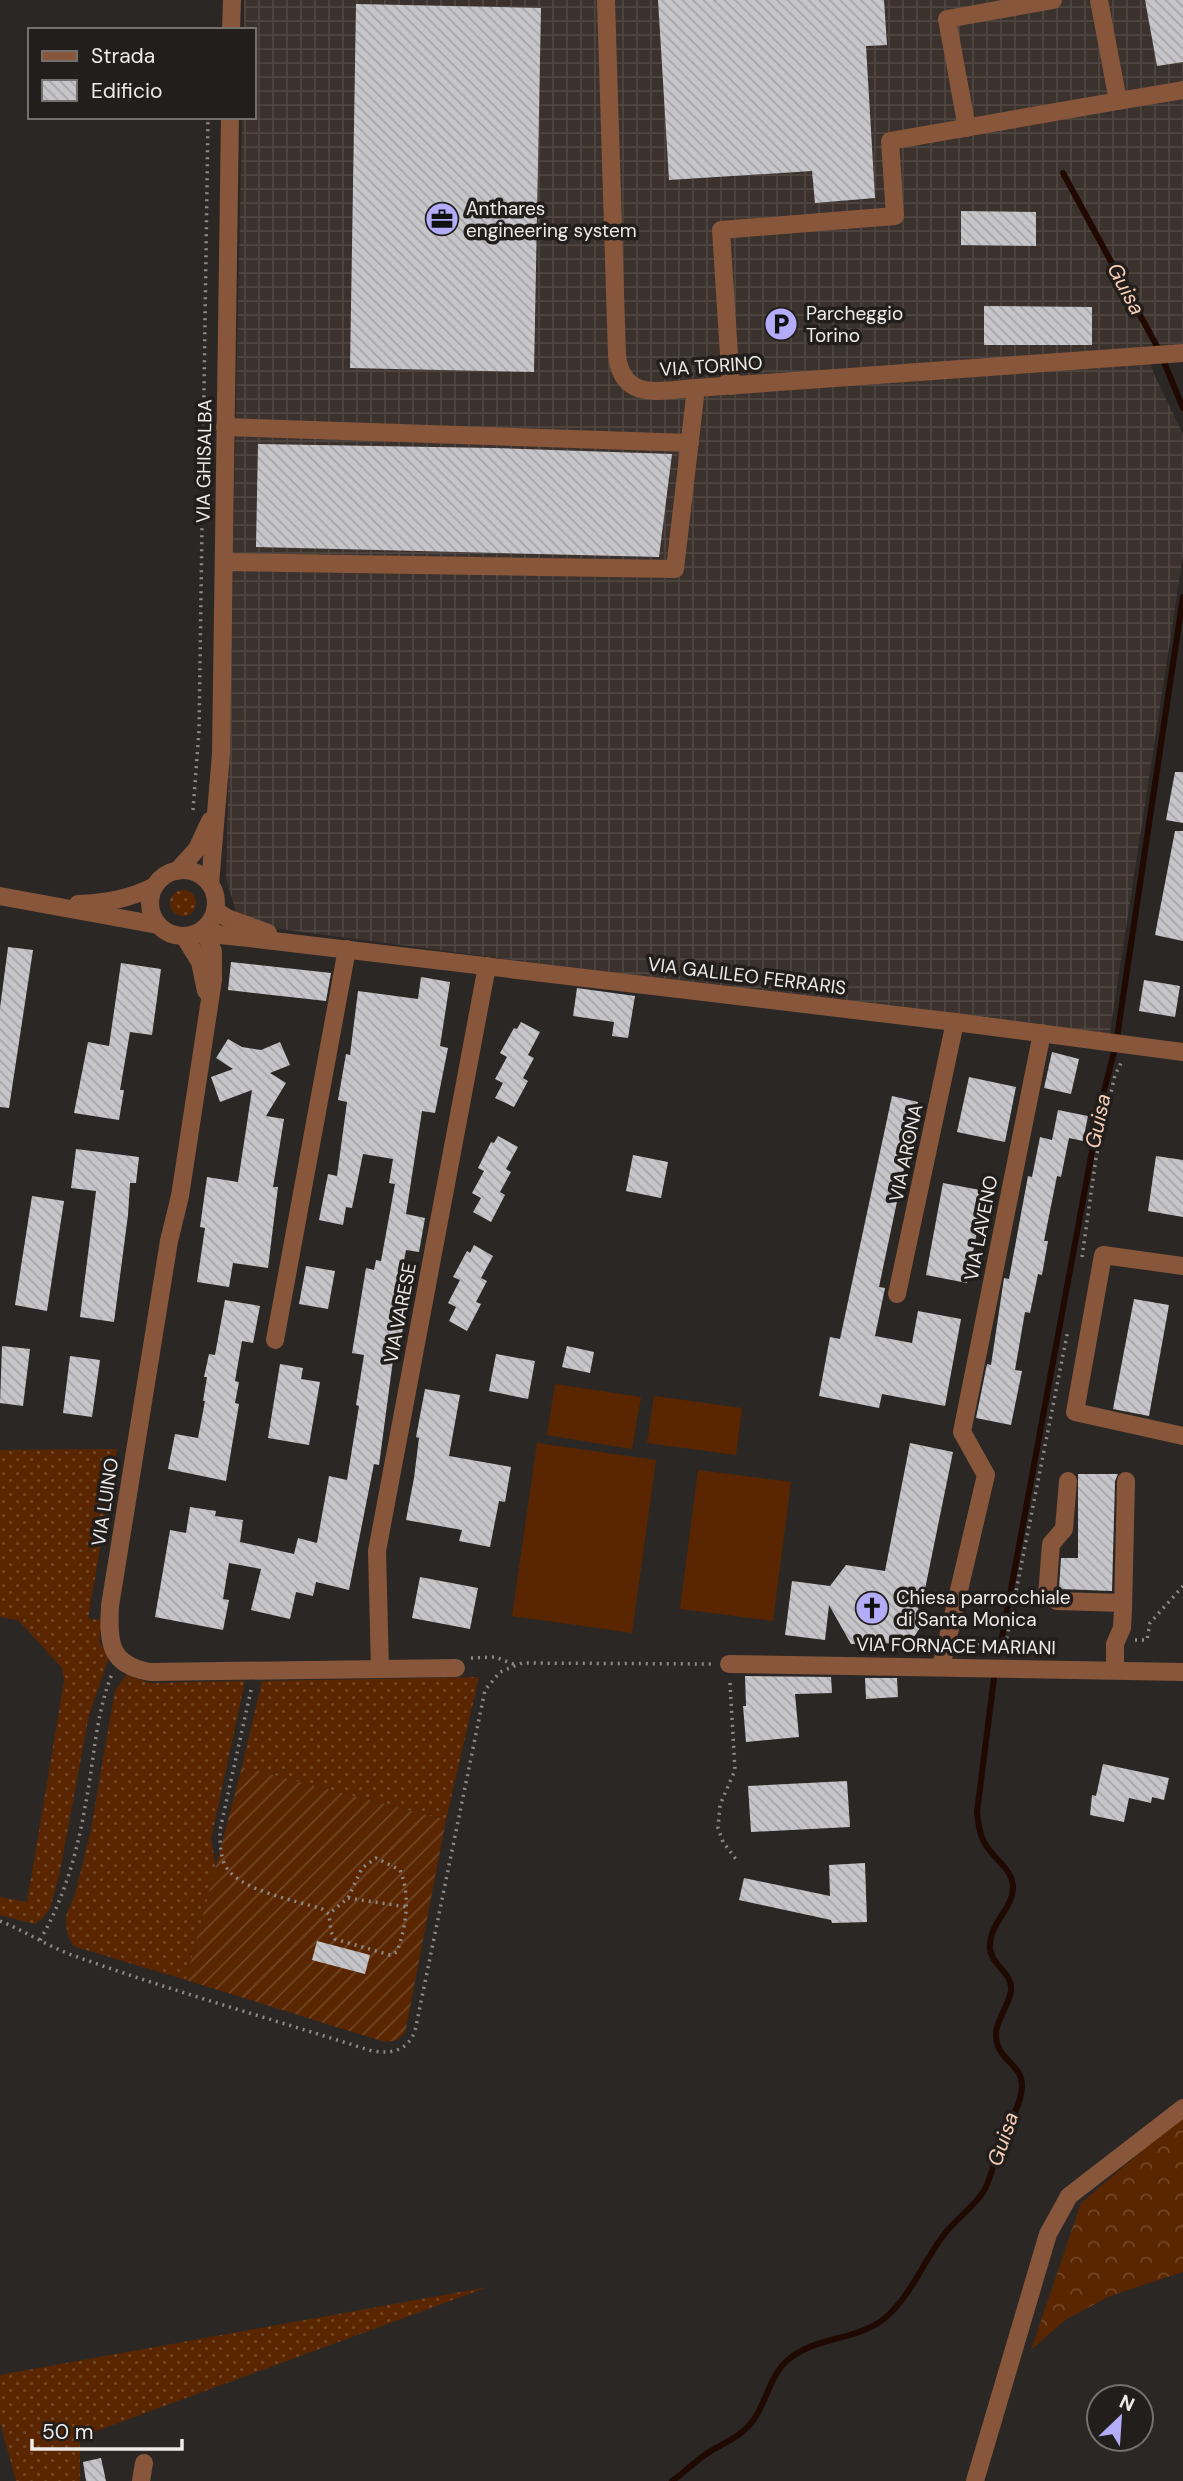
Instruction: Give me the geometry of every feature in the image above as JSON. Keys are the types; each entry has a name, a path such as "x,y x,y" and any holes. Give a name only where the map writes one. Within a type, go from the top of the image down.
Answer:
{"street":[{"path":"232,0 232,28"},
{"name":"VIA TORINO","path":"606,0 619,366 625,380 639,389 731,386 1169,354"},
{"path":"967,128 947,19 1053,0"},
{"path":"1099,0 1118,101"},
{"path":"731,386 721,230 895,216 890,141 1183,90"},
{"name":"VIA GHISALBA","path":"210,884 221,754 230,119"},
{"path":"224,562 675,569 696,388"},
{"path":"225,427 690,443"},
{"name":"VIA GHISALBA","path":"177,871 197,849 215,804"},
{"path":"0,896 158,925 166,931 184,936 204,929 215,910 216,901 210,884 198,874 177,871 132,897 104,903 56,906"},
{"path":"155,886 150,906 158,925"},
{"name":"VIA GALILEO FERRARIS","path":"215,910 250,927 305,945"},
{"name":"VIA GALILEO FERRARIS","path":"204,929 220,935 955,1022 1183,1052"},
{"name":"VIA LUINO","path":"121,1661 110,1638 110,1606 167,1254 187,1152 215,959 204,929"},
{"name":"VIA LUINO","path":"184,936 203,972 206,1016"},
{"path":"275,1340 347,949"},
{"name":"VIA VARESE","path":"380,1669 377,1551 486,966"},
{"name":"VIA ARONA","path":"897,1294 955,1022"},
{"name":"VIA LAVENO","path":"941,1667 986,1475 962,1432 1042,1033"},
{"path":"1183,1266 1103,1255 1075,1412 1183,1436"},
{"path":"1068,1480 1064,1529 1051,1544 1047,1597 1056,1601 1123,1603"},
{"path":"1115,1670 1115,1644 1122,1628 1126,1481"},
{"path":"121,1661 150,1672 456,1668"},
{"name":"VIA FORNACE MARIANI","path":"729,1664 1183,1672"},
{"path":"975,2481 1048,2234 1057,2214 1069,2196 1183,2108"}],"path":[{"path":"190,818 195,806 199,731 208,119"},
{"path":"1081,1261 1096,1158 1124,1043"},
{"path":"1001,1668 1070,1320"},
{"path":"1131,1641 1147,1640 1150,1623 1183,1586"},
{"path":"456,1668 461,1661 480,1656 495,1657 516,1665"},
{"path":"40,1940 64,1892 85,1809 106,1692 121,1661"},
{"path":"0,1921 24,1930 69,1954 114,1969 372,2050 389,2053 397,2051 412,2040 415,2031 485,1690 500,1672 522,1663 729,1664 734,1770 720,1805 718,1828 723,1842 738,1862"},
{"path":"256,1671 220,1830 220,1850 225,1865 234,1877 251,1886 322,1909 328,1914 335,1939 390,1955 397,1952 407,1907 406,1884 400,1871 376,1858 362,1868 348,1898 328,1914"},
{"path":"348,1898 407,1907"}],"shaded area":[{"path":"244,0 1183,0 1183,344 1145,346 1154,374 1183,434 1183,556 1109,1039 265,927 236,912 226,878 242,119 256,119 256,28 244,28"}],"green space":[{"path":"183,890 192,894 196,903 192,912 183,916 174,912 170,903 174,894"},
{"path":"555,1384 641,1397 632,1449 547,1435"},
{"path":"654,1396 742,1408 736,1455 647,1443"},
{"path":"537,1443 656,1460 632,1633 512,1616"},
{"path":"117,1449 88,1619 102,1620 99,1641 109,1657 89,1715 59,1876 50,1908 35,1924 0,1915 0,1897 27,1902 64,1681 62,1668 18,1620 0,1617 0,1450"},
{"path":"698,1470 791,1482 773,1621 680,1609"},
{"path":"126,1675 150,1683 245,1681 211,1839 216,1867 186,1980 73,1946 67,1933 66,1916 75,1894 90,1835 115,1690"},
{"path":"479,1677 446,1820 242,1767 262,1681"},
{"path":"242,1767 446,1820 405,2033 397,2040 385,2042 186,1980"},
{"path":"1183,2116 1183,2272 1110,2296 1065,2320 1031,2350 1081,2203"},
{"path":"488,2287 80,2437 80,2481 16,2481 0,2422 0,2375"}],"building":[{"path":"658,0 884,0 887,45 866,46 875,198 815,203 812,171 669,180"},
{"path":"1145,0 1183,0 1183,62 1157,66"},
{"path":"356,4 541,8 534,372 350,368"},
{"path":"961,211 1036,212 1036,246 961,245"},
{"path":"984,306 1092,307 1092,345 984,345"},
{"path":"258,444 672,454 659,557 256,547"},
{"path":"1175,772 1183,772 1183,823 1166,820"},
{"path":"1175,831 1183,831 1183,941 1155,935"},
{"path":"8,947 33,950 9,1108 0,1107 0,1008"},
{"path":"231,962 331,973 326,1001 228,990"},
{"path":"121,963 161,969 152,1035 130,1032 120,1090 124,1090 119,1120 74,1113 88,1042 109,1046"},
{"path":"421,977 450,982 440,1046 448,1048 435,1113 422,1111 406,1214 425,1218 419,1252 406,1250 392,1325 403,1327 398,1361 393,1360 379,1465 374,1464 349,1590 316,1582 313,1596 296,1592 290,1619 251,1610 261,1569 229,1563 223,1599 229,1600 223,1630 155,1617 170,1530 186,1533 190,1507 216,1511 215,1516 243,1520 240,1542 294,1554 298,1538 317,1543 329,1476 347,1480 364,1355 352,1353 366,1268 374,1270 376,1260 381,1261 395,1184 389,1183 393,1159 363,1154 352,1208 346,1207 343,1225 319,1220 328,1174 337,1176 347,1102 338,1100 346,1054 350,1055 358,991 418,999"},
{"path":"1144,980 1180,986 1175,1017 1139,1011"},
{"path":"577,988 635,996 628,1038 612,1036 614,1022 573,1016"},
{"path":"521,1022 540,1032 528,1055 534,1058 523,1078 528,1081 514,1107 495,1098 503,1083 495,1079 507,1057 500,1053 514,1028 517,1029"},
{"path":"228,1039 242,1047 261,1050 280,1042 290,1065 270,1073 286,1083 266,1116 284,1119 273,1187 278,1187 268,1268 233,1263 229,1287 197,1282 205,1228 200,1227 207,1177 238,1182 252,1090 220,1102 211,1077 233,1069 216,1058"},
{"path":"1052,1052 1079,1059 1071,1094 1044,1088"},
{"path":"969,1077 1016,1087 1005,1142 957,1132"},
{"path":"892,1096 918,1102 879,1287 885,1288 875,1336 912,1343 918,1311 961,1319 945,1406 882,1394 879,1408 819,1396 830,1337 840,1339"},
{"path":"1058,1110 1088,1116 1083,1141 1069,1138 1061,1177 1057,1176 1044,1241 1048,1241 1042,1275 1038,1274 1030,1313 1025,1312 1015,1370 1022,1371 1011,1425 976,1418 987,1364 991,1365 1004,1278 1009,1279 1028,1176 1032,1177 1040,1137 1052,1140"},
{"path":"498,1136 518,1147 506,1169 511,1172 500,1192 505,1195 491,1222 473,1212 481,1198 472,1193 484,1171 478,1168 491,1142 494,1143"},
{"path":"76,1149 139,1157 136,1183 130,1183 114,1322 80,1317 96,1191 71,1188"},
{"path":"633,1155 668,1162 661,1198 626,1191"},
{"path":"1156,1156 1183,1160 1183,1217 1148,1211"},
{"path":"943,1183 985,1191 967,1283 926,1275"},
{"path":"32,1196 64,1201 47,1311 15,1305"},
{"path":"474,1245 493,1256 481,1278 487,1281 476,1302 481,1304 467,1331 449,1321 456,1307 448,1303 460,1280 453,1277 467,1251 470,1253"},
{"path":"306,1266 335,1271 328,1309 299,1304"},
{"path":"1134,1299 1169,1305 1149,1416 1113,1409"},
{"path":"225,1300 260,1306 253,1343 242,1341 235,1381 239,1382 235,1403 239,1404 226,1481 168,1469 175,1434 198,1438 205,1401 207,1377 204,1377 209,1354 215,1355"},
{"path":"2,1346 30,1349 23,1406 0,1403"},
{"path":"567,1346 594,1352 590,1373 562,1367"},
{"path":"496,1354 535,1361 528,1399 489,1391"},
{"path":"70,1356 100,1360 92,1417 63,1413"},
{"path":"280,1364 303,1368 301,1379 320,1382 309,1445 268,1438"},
{"path":"425,1389 460,1395 449,1456 511,1467 505,1502 499,1501 490,1547 459,1541 462,1530 406,1520"},
{"path":"910,1443 953,1452 924,1594 914,1596 923,1623 910,1643 851,1644 829,1605 825,1640 785,1635 792,1581 830,1586 846,1565 885,1571"},
{"path":"1078,1474 1118,1474 1115,1481 1112,1591 1059,1589 1061,1558 1078,1558"},
{"path":"420,1577 478,1588 470,1629 412,1618"},
{"path":"745,1676 831,1677 832,1693 795,1694 799,1737 746,1742 743,1706 746,1706"},
{"path":"865,1678 897,1678 898,1697 866,1699"},
{"path":"1103,1764 1169,1778 1164,1800 1152,1797 1151,1803 1129,1798 1124,1822 1090,1815 1092,1795 1096,1796"},
{"path":"847,1781 850,1827 751,1832 748,1786"},
{"path":"865,1863 867,1922 832,1923 831,1920 739,1900 744,1878 830,1896 829,1865"},
{"path":"317,1941 370,1955 365,1974 312,1960"},
{"path":"101,2458 106,2481 86,2481 83,2462"}],"waterway":[{"name":"Guisa","path":"1063,173 1159,350 1183,408"},
{"name":"Guisa","path":"1001,1643 1101,1103 1116,1044 1183,597"},
{"name":"Guisa","path":"672,2481 747,2428 757,2414 772,2381 789,2359 812,2346 862,2331 885,2318 910,2289 943,2236 985,2189 1000,2144 1020,2100 1022,2085 1019,2073 1000,2051 996,2038 1011,1985 990,1949 993,1931 1010,1902 1013,1886 1009,1874 982,1839 977,1812 994,1678"}],"place":[{"name":"Anthares engineering system","path":"442,219"},
{"name":"Parcheggio Torino","path":"781,324"},
{"name":"Chiesa parrocchiale di Santa Monica","path":"872,1608"}]}
